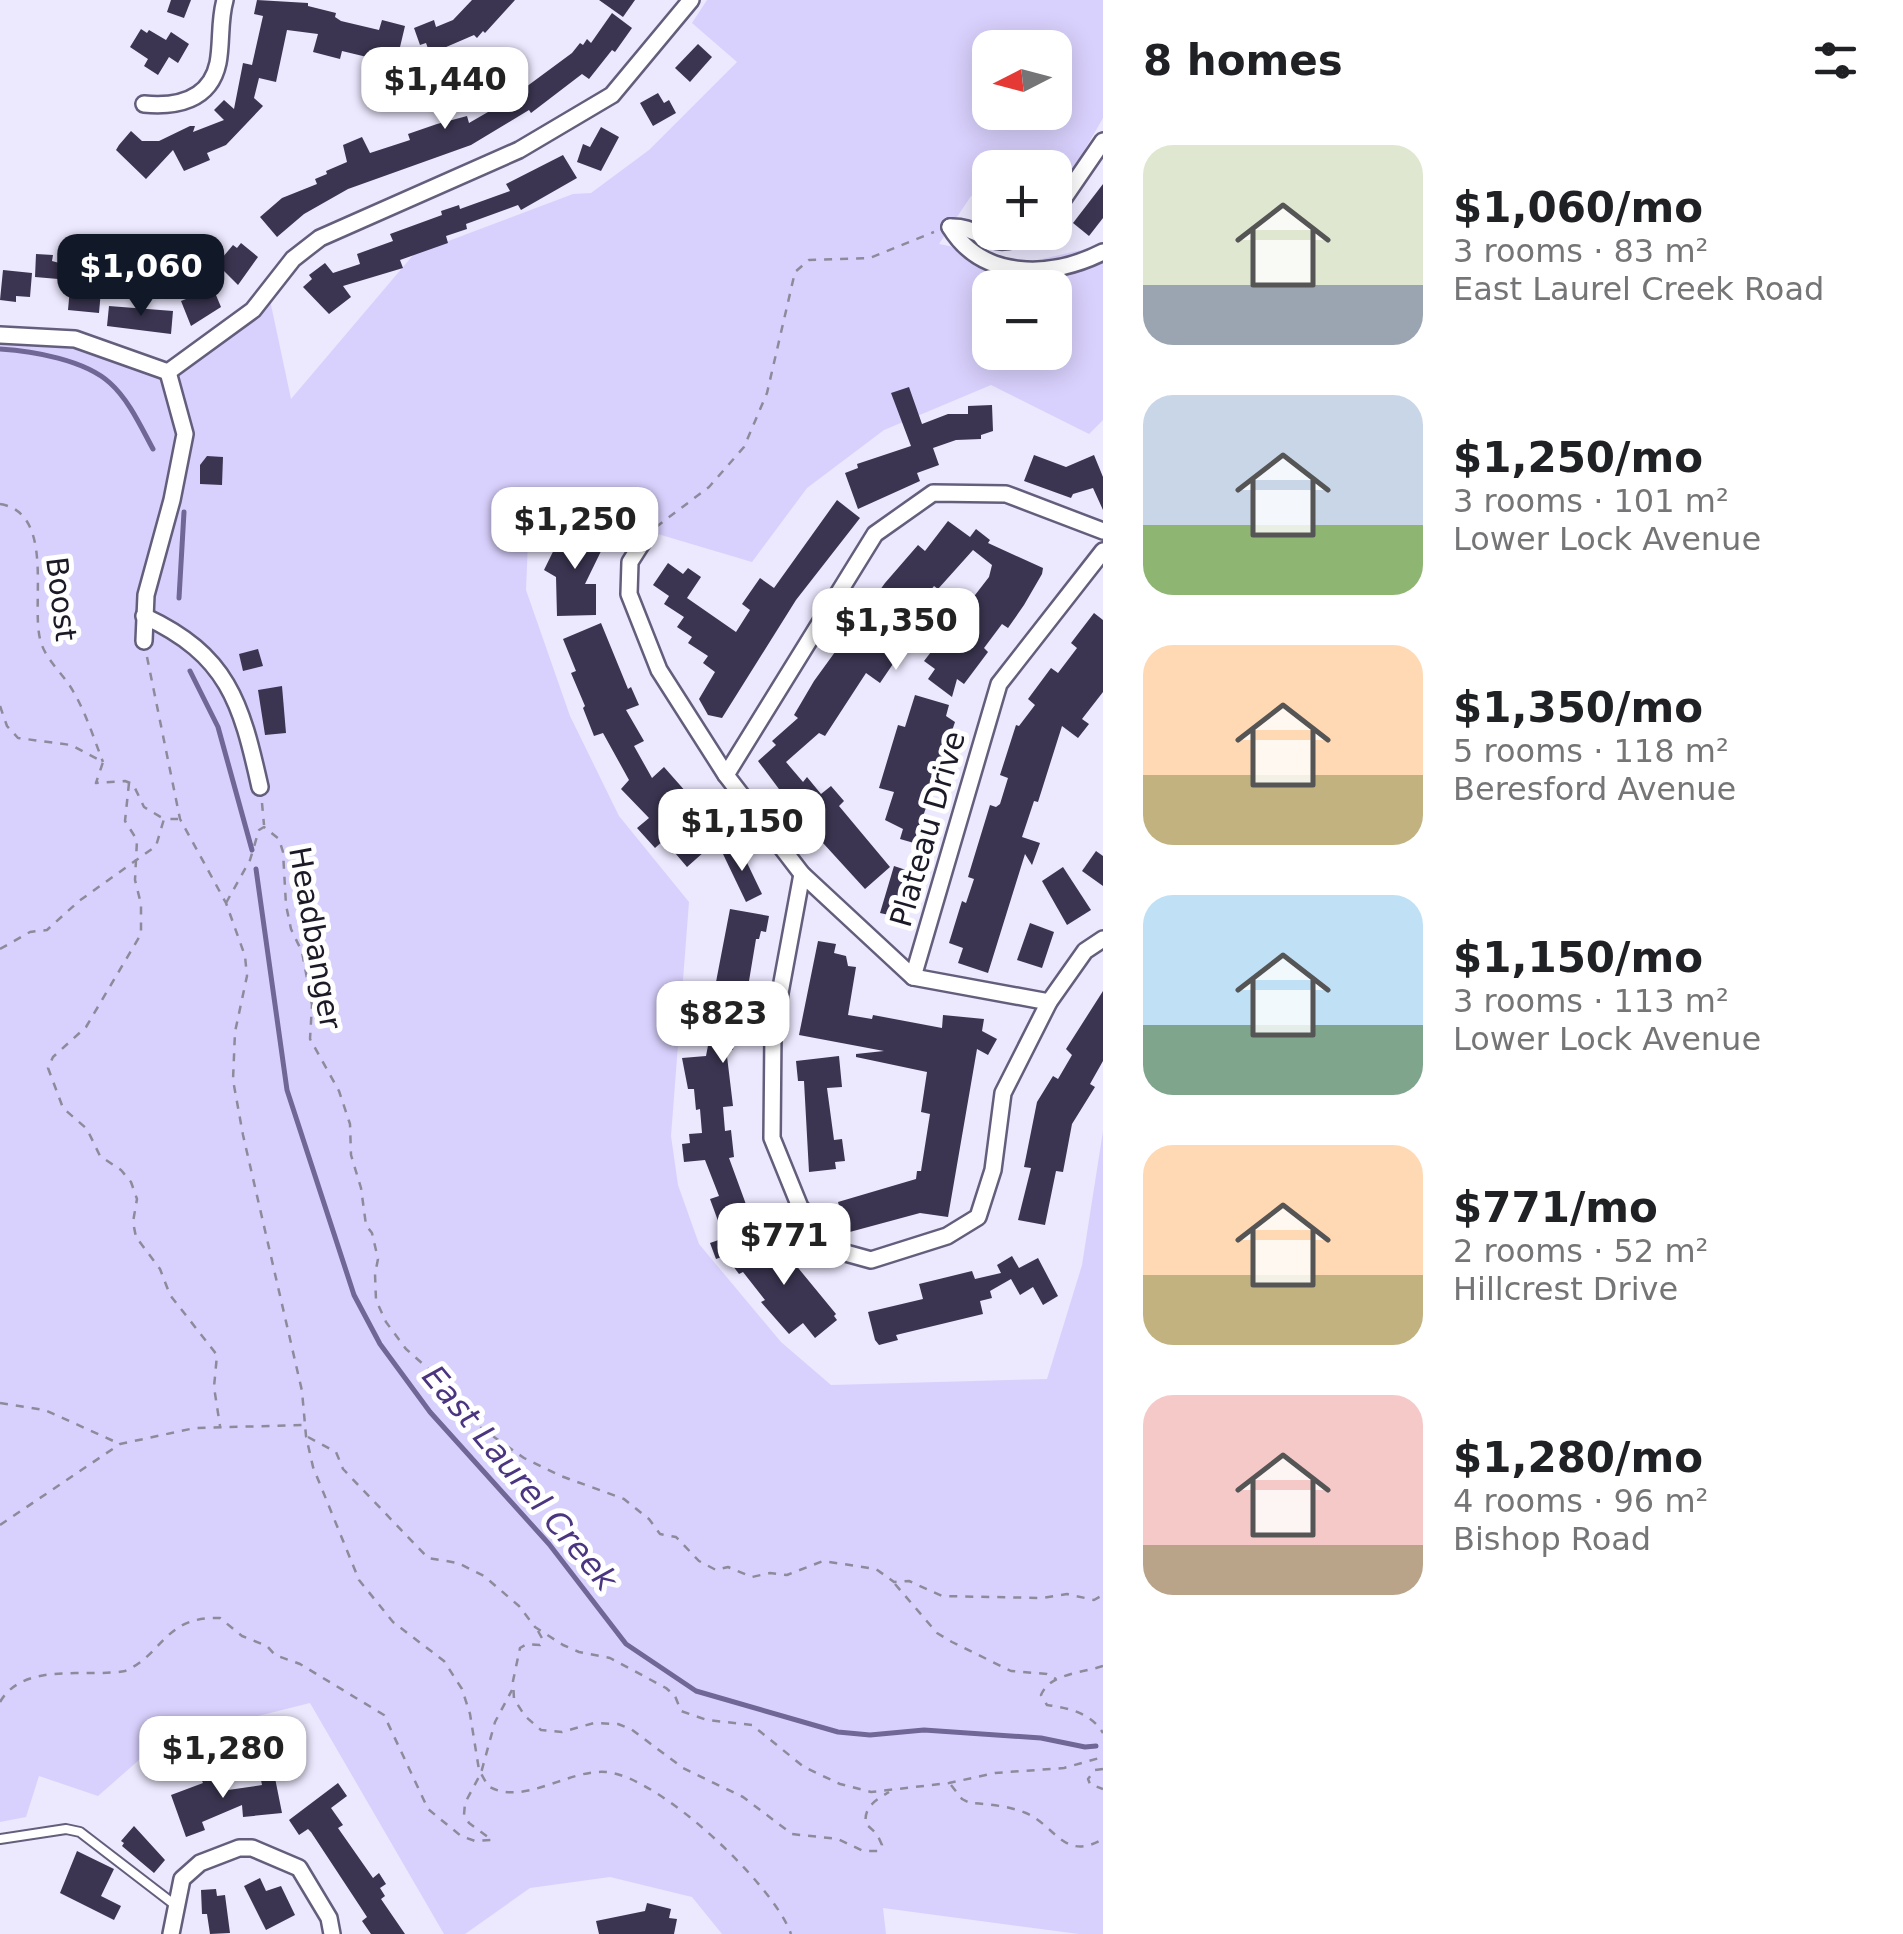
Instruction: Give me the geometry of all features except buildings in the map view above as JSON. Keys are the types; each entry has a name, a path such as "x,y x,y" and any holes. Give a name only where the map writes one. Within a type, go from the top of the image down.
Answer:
{"street":[{"path":"144,104 172,107 194,99 206,84 218,65 218,32 225,0"},
{"path":"168,372 253,310 293,259 320,238 520,150 612,95 691,0"},
{"path":"1072,186 1103,141"},
{"path":"950,227 960,226 972,232"},
{"path":"950,227 980,259 1029,272 1050,270 1103,252"},
{"path":"0,335 76,339 168,372"},
{"path":"144,641 144,616 185,434 168,372"},
{"path":"726,775 876,534 932,493 1006,494 1103,531"},
{"path":"644,540 630,562 630,594 659,670 726,775 802,874 913,978 1049,1002"},
{"name":"Plateau Drive","path":"913,978 1000,684 1103,552"},
{"path":"144,616 167,626 208,659 233,691 260,787"},
{"path":"802,874 773,1031 772,1138 800,1207 842,1252 871,1260 947,1236 978,1217 993,1170 1004,1093 1049,1002 1085,950 1103,939"},
{"path":"171,1934 182,1879 191,1870 239,1848 252,1848 300,1868 329,1918 332,1934"}],"lane":[{"path":"0,1839 66,1828 80,1832 175,1905"}],"path":[{"path":"644,540 709,487 744,447 768,392 795,272 809,260 870,258 950,227"},
{"name":"Boost","path":"0,504 20,511 32,527 41,642 74,692 104,762"},
{"path":"144,641 180,819 240,937 246,976 235,1032 233,1080 243,1135 302,1391 306,1436 314,1467 359,1580 393,1622 444,1662 462,1689 481,1773 488,1786 509,1794 580,1773 611,1772 642,1786 706,1829 754,1876 786,1918 791,1934"},
{"path":"0,706 7,726 18,738 71,746 104,762 96,783 129,783 137,790 144,807 164,818 180,819"},
{"path":"129,783 125,821 137,840 135,880 141,904 140,934 86,1027 54,1057 48,1068 64,1108 87,1130 100,1156 131,1182 136,1199 136,1237 160,1269 170,1295 217,1355 214,1387 220,1426"},
{"path":"260,787 264,827"},
{"path":"0,948 30,932 46,930 79,900 156,846 164,818"},
{"name":"Headbanger","path":"226,903 250,860 256,835 264,827 279,839 284,852 286,905 291,929 302,952 312,1004 310,1039 339,1091 350,1124 351,1155 366,1225 378,1259 376,1300 394,1336 436,1374 485,1432 561,1476 624,1498 649,1518 660,1534 676,1536 698,1561 716,1570 728,1567 752,1577 787,1575 823,1561 876,1569 894,1582 910,1581 942,1596 1042,1598 1066,1594 1094,1600 1103,1595"},
{"path":"0,1403 45,1410 120,1444"},
{"path":"0,1525 120,1444 195,1428 305,1424"},
{"path":"306,1436 336,1452 343,1469 428,1558 458,1563 490,1580 536,1627 563,1645 610,1658 666,1688 675,1696 681,1711 708,1720 752,1725 804,1766 840,1784 870,1792 949,1784 995,1773 1064,1768 1103,1757"},
{"path":"894,1582 937,1633 952,1642 1011,1671 1047,1674 1056,1679"},
{"path":"0,1702 5,1693 28,1678 125,1671 137,1665 176,1627 202,1618 220,1618 242,1636 300,1664 384,1716 428,1809 461,1836 489,1841 490,1836 469,1824 464,1814 465,1803 481,1773 495,1722 512,1690 520,1648 542,1643 536,1627"},
{"path":"1103,1666 1056,1679 1043,1688 1043,1701 1048,1705 1075,1710 1103,1733"},
{"path":"512,1690 518,1708 541,1730 562,1732 600,1722 631,1729 683,1768 743,1797 792,1834 830,1838 878,1852 881,1839 866,1824 866,1813 872,1804 895,1789"},
{"path":"1103,1769 1095,1770 1088,1779 1103,1790"},
{"path":"949,1784 970,1803 1028,1814 1064,1842 1084,1848 1103,1839"}],"shaded area":[{"path":"707,0 1103,0 1103,118 1072,172 1072,150 972,150 972,196 939,244 1029,262 1103,245 1103,420 1089,434 991,385 884,430 807,488 752,562 530,496 526,590 570,716 619,816 689,902 671,1136 678,1185 699,1244 781,1342 831,1385 1047,1379 1082,1265 1103,1131 1103,1934 883,1908 886,1934 722,1934 692,1897 610,1877 530,1888 465,1934 444,1934 310,1703 238,1721 147,1753 98,1796 39,1776 26,1817 0,1822 0,336 76,334 168,364 225,326 267,286 291,399 414,254 573,194 591,193 649,150 737,62 692,23"}],"waterway":[{"name":"East Laurel Creek","path":"0,349 58,358 99,375 123,397 153,449"},
{"name":"East Laurel Creek","path":"179,598 184,512"},
{"name":"East Laurel Creek","path":"190,671 218,727 252,850"},
{"name":"East Laurel Creek","path":"256,869 287,1090 354,1295 380,1344 430,1412 549,1544 626,1644 696,1691 838,1732 870,1735 924,1730 1096,1746"}]}
